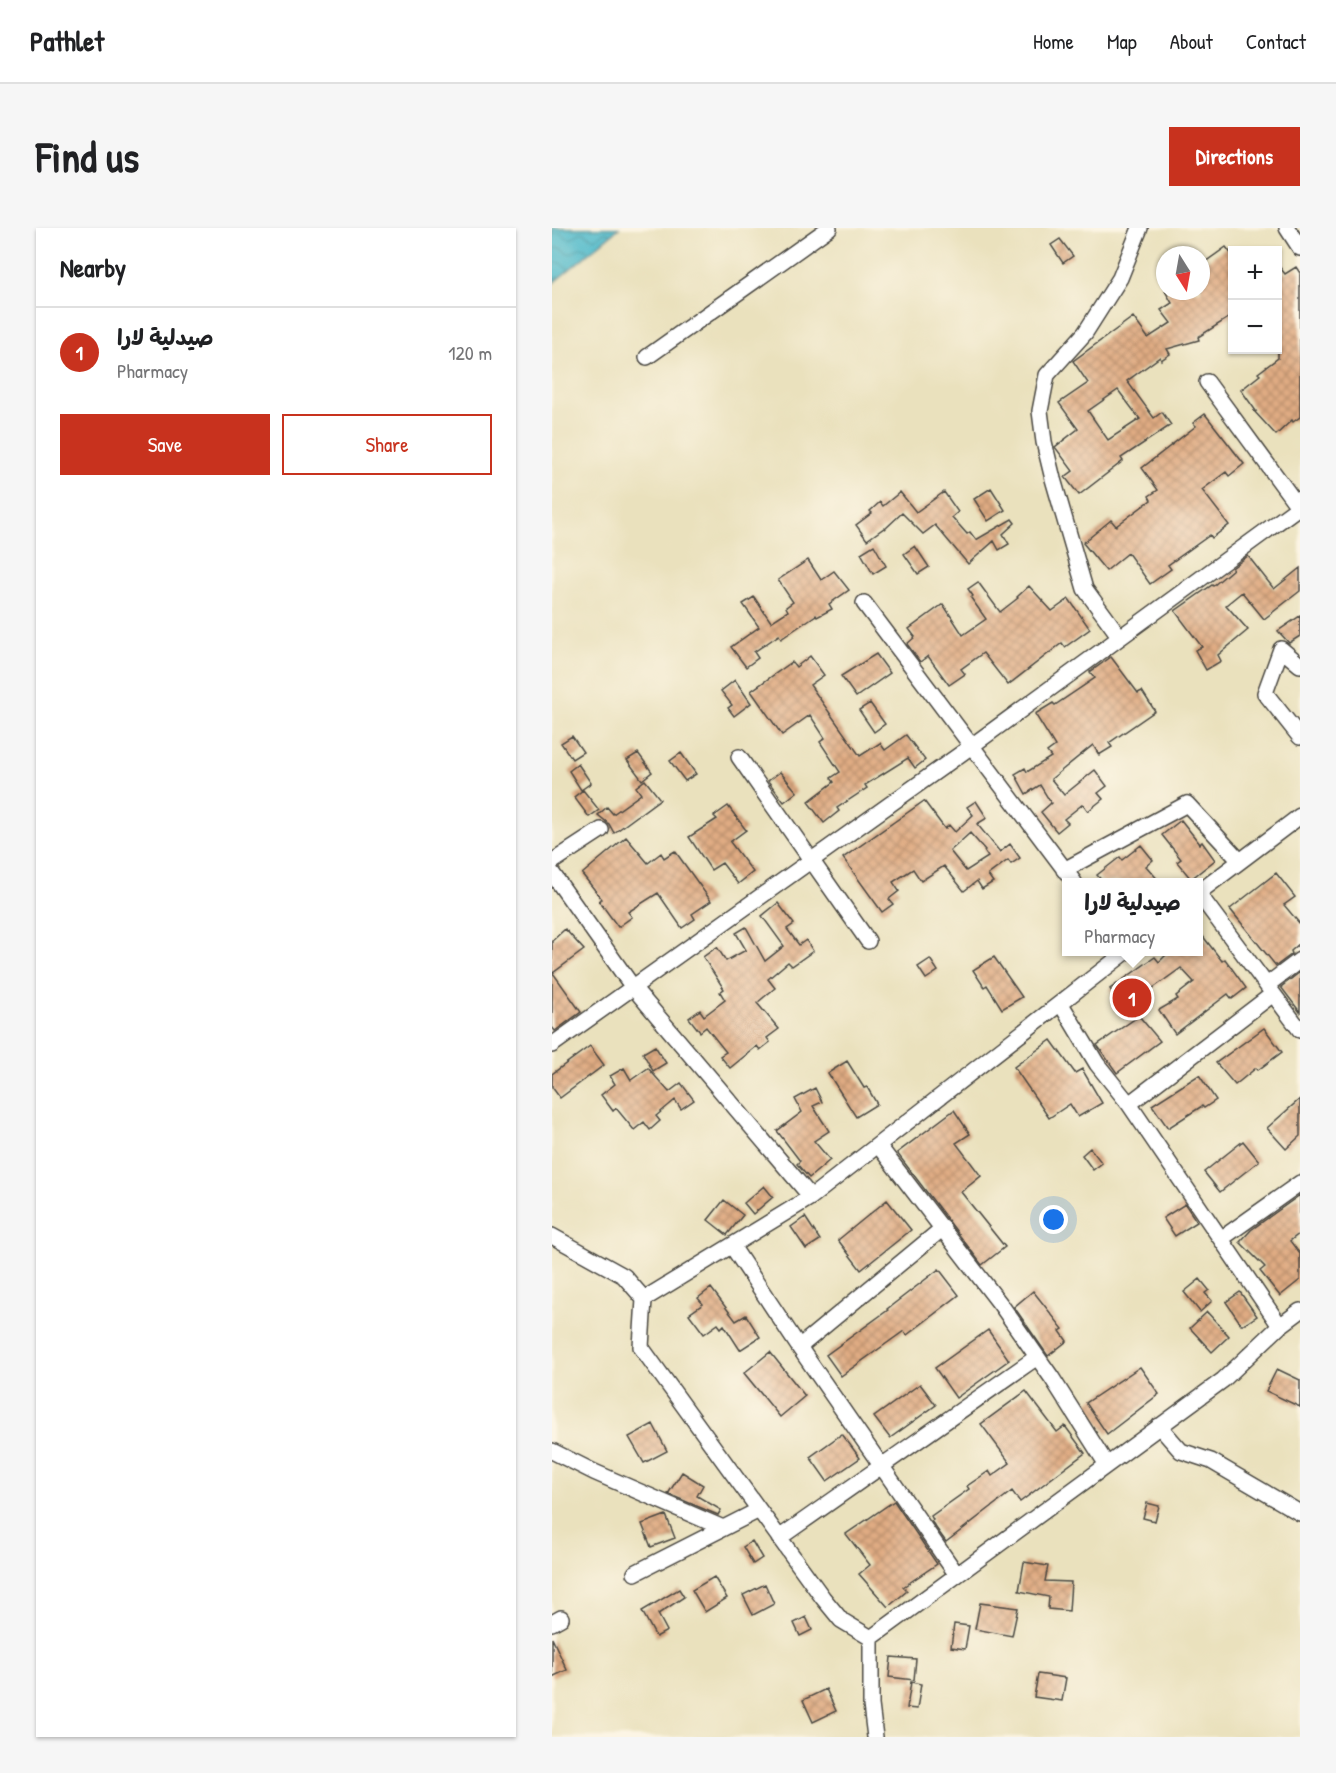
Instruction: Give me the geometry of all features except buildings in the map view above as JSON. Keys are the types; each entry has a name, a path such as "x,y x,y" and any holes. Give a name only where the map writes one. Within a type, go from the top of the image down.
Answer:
{"street":[{"path":"647,357 829,228"},
{"path":"1120,637 1085,589 1053,479 1044,442 1040,411 1047,375 1085,333 1120,278 1140,228"},
{"path":"1287,228 1300,248"},
{"path":"552,1045 970,747 1300,507 1208,382"},
{"path":"864,603 1071,878"},
{"path":"1300,665 1281,649 1265,693 1300,737"},
{"path":"739,757 868,941"},
{"path":"1064,870 1187,804 1240,861"},
{"path":"1203,889 1300,816"},
{"path":"552,862 602,830"},
{"path":"552,873 632,986 811,1197"},
{"path":"1203,900 1300,1030"},
{"path":"644,1299 811,1197 1120,956"},
{"path":"1129,1104 1270,989 1300,960"},
{"path":"1061,1004 1097,1064 1129,1104 1280,1326"},
{"path":"878,1145 943,1228 1037,1357 1107,1465"},
{"path":"1221,1239 1300,1183"},
{"path":"799,1347 943,1228"},
{"path":"552,1236 624,1276 644,1299 641,1347 841,1620 871,1638"},
{"path":"732,1246 957,1575"},
{"path":"871,1638 1223,1380 1280,1326 1300,1311"},
{"path":"779,1538 1037,1357"},
{"path":"1159,1426 1181,1451 1211,1461 1300,1513"},
{"path":"552,1451 594,1472 723,1528"},
{"path":"635,1573 759,1510"},
{"path":"870,1735 871,1638"}],"water":[{"path":"552,228 619,228 552,284"}],"place":[{"name":"صيدلية لارا","path":"1132,998"}]}
